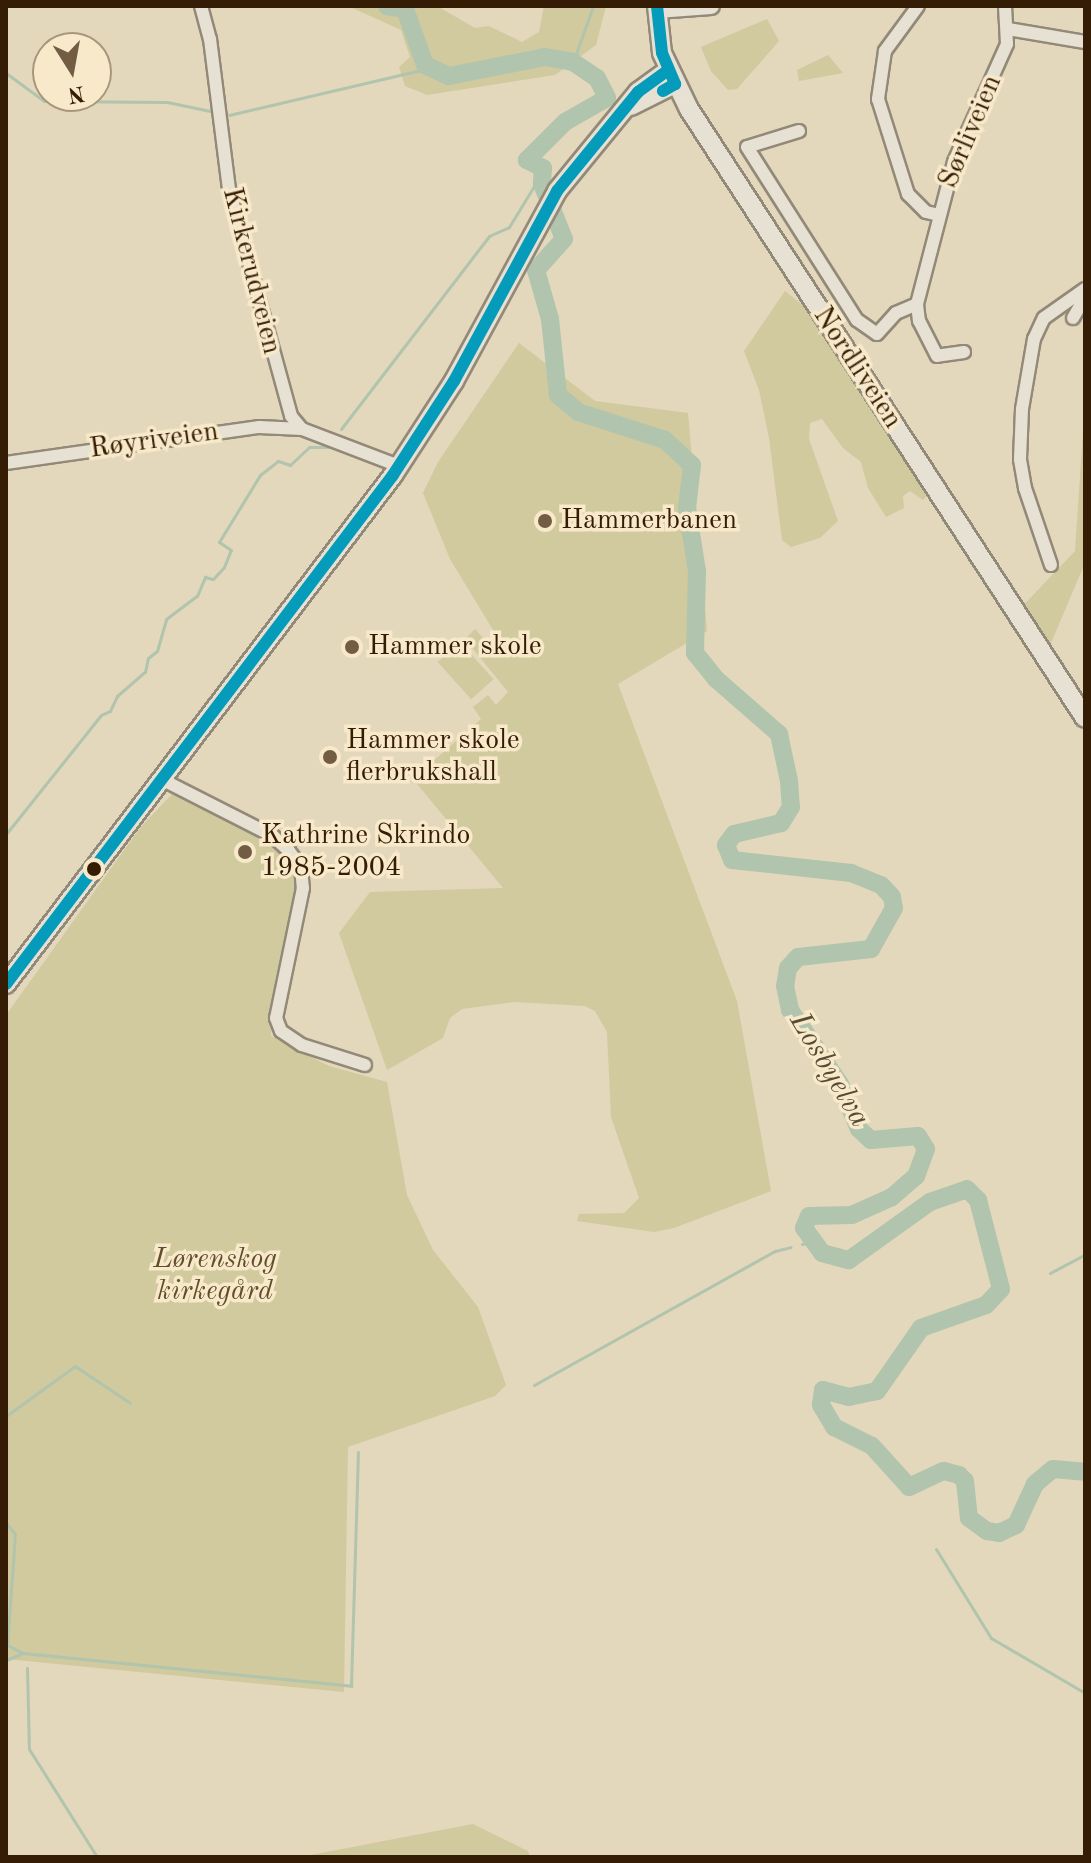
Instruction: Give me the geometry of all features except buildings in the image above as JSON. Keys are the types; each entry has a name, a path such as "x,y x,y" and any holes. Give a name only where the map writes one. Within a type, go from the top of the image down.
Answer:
{"main road":[{"name":"Nordliveien","path":"657,8 672,77 1085,718"},
{"path":"6,984 399,466 460,370 542,214 566,179 629,107 672,77"}],"street":[{"name":"Kirkerudveien","path":"201,6 229,189 283,396 302,429"},
{"path":"657,8 711,6"},
{"path":"918,6 885,51 878,99 908,194 926,212 939,215"},
{"name":"Sørliveien","path":"917,304 954,162 998,72 1008,29 1005,6"},
{"path":"1008,29 1085,42"},
{"path":"799,131 747,147 857,320 877,334 896,313 917,304 919,321 937,356 964,352"},
{"path":"1051,565 1025,488 1022,409 1034,339 1044,318 1085,289"},
{"path":"1073,318 1085,297"},
{"name":"Røyriveien","path":"6,463 259,427 302,429"},
{"path":"302,429 399,466"},
{"path":"161,779 273,836 301,867 303,888 276,1018 281,1031 302,1045 365,1065"}],"green space":[{"path":"348,6 437,6 475,28 489,26 522,42 539,32 544,6 606,6 596,45 555,75 427,95 405,86 399,67 410,57 401,30"},
{"path":"767,19 779,41 737,89 728,90 711,71 701,47"},
{"path":"828,55 843,73 799,81 797,70"},
{"path":"785,291 816,316 927,496 923,500 910,491 903,496 904,508 886,517 868,488 861,462 843,448 822,419 810,423 809,439 838,521 820,538 791,547 782,540 769,438 759,390 744,351"},
{"path":"519,343 595,401 688,413 707,631 618,684 737,1001 771,1191 674,1228 654,1232 577,1221 579,1214 624,1213 639,1198 611,1117 607,1032 595,1011 585,1006 514,1002 462,1009 450,1018 443,1038 387,1070 339,933 370,892 503,888 413,779 481,719 473,707 488,695 496,705 508,692 465,639 475,629 497,654 507,653 450,559 423,493 438,462"},
{"path":"1085,402 1085,563 1045,657 1016,613 1075,551"},
{"path":"460,642 493,679 471,699 438,662"},
{"name":"Lørenskog kirkegård","path":"174,792 271,843 294,869 296,889 275,981 271,1036 329,1066 387,1082 407,1195 433,1250 478,1307 506,1385 495,1396 348,1447 344,1692 6,1659 6,1015 140,828"},
{"path":"473,1824 528,1851 530,1857 300,1857"}],"waterway":[{"name":"Losbyelva","path":"387,6 405,9 425,65 449,76 545,57 573,62 597,78 607,98 565,122 527,160 543,168 542,184 564,239 536,270 550,319 558,395 578,412 665,440 692,465 687,508 697,571 695,653 716,679 779,734 789,781 791,807 781,823 734,834 726,845 732,860 851,873 881,885 892,897 894,908 871,949 798,957 788,968 785,986 790,1010 840,1084 859,1129 871,1140 918,1136 926,1149 916,1176 892,1197 852,1215 809,1216 804,1228 822,1253 849,1260 930,1202 967,1189 978,1200 1001,1289 986,1305 921,1328 877,1391 849,1397 823,1390 821,1405 834,1427 872,1446 909,1487 944,1471 959,1475 965,1481 969,1518 987,1531 999,1533 1016,1525 1035,1484 1053,1469 1085,1472"},
{"path":"573,62 593,6"},
{"path":"229,115 430,68"},
{"path":"6,73 44,101 167,102 210,111"},
{"path":"341,429 489,236 509,227 534,186 542,184"},
{"path":"6,834 101,715 110,711 117,696 145,672 148,658 157,651 166,619 197,596 205,577 213,579 224,567 231,550 219,542 260,475 278,461 290,465 309,447 328,447"},
{"path":"802,1244 810,1242"},
{"path":"534,1385 775,1251 791,1247"},
{"path":"1050,1273 1085,1254"},
{"path":"6,1416 75,1366 130,1403"},
{"path":"6,1523 15,1534 7,1645 23,1653 351,1686 358,1452"},
{"path":"936,1549 991,1638 1085,1693"},
{"path":"6,1660 21,1654"},
{"path":"27,1668 29,1749 97,1857"}],"transit line":[{"path":"657,6 662,53 675,84 663,91"},
{"path":"6,984 393,475 454,381 557,191 638,92 668,70"}],"place":[{"name":"Hammerbanen","path":"545,521"},
{"name":"Hammer skole","path":"352,647"},
{"name":"Hammer skole flerbrukshall","path":"330,757"},
{"name":"Kathrine Skrindo 1985-2004","path":"245,852"}]}
